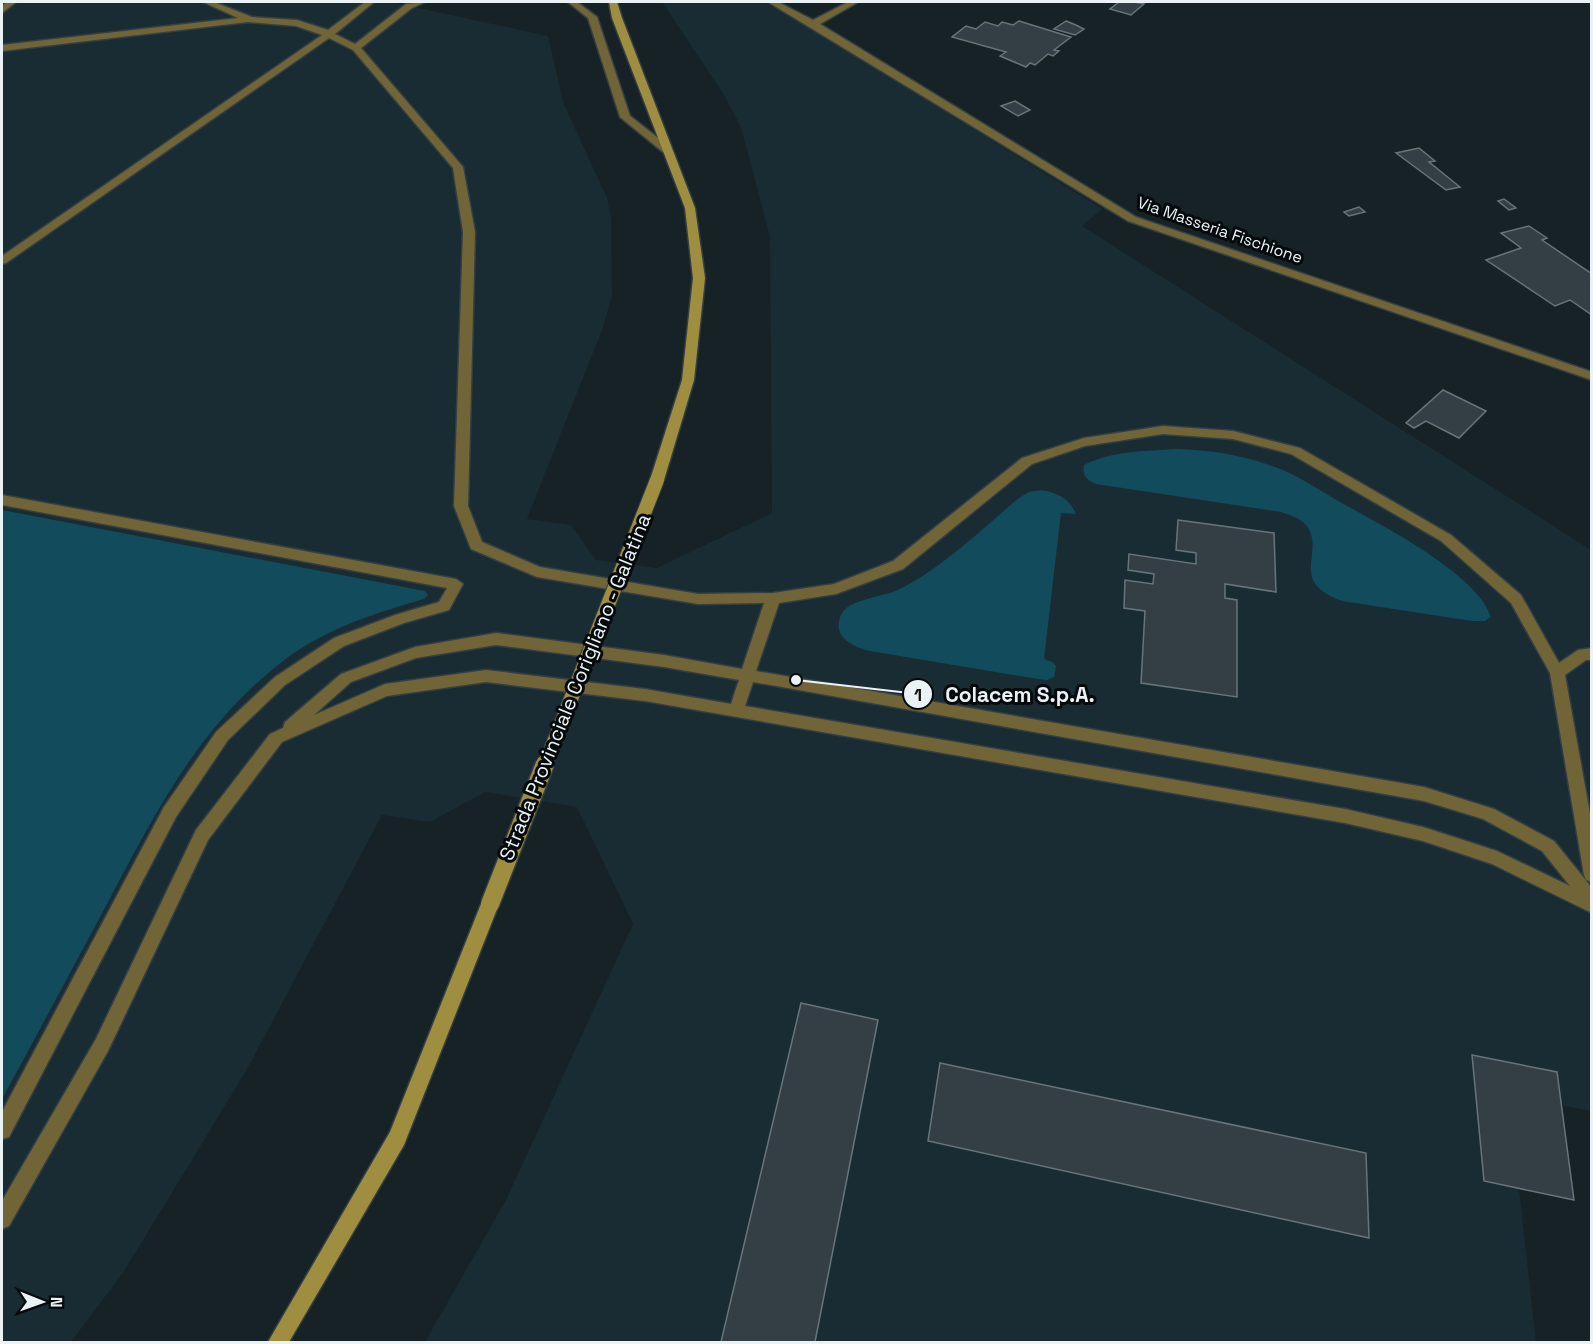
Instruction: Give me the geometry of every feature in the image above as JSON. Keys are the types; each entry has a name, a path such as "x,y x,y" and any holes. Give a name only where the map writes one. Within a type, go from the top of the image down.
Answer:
{"main road":[{"name":"Strada Provinciale Corigliano - Galatina","path":"278,1342 397,1138 657,480 688,380 699,278 690,208 617,18 614,2"}],"street":[{"path":"2,10 12,2"},
{"path":"207,2 250,20"},
{"path":"2,261 329,34 370,2"},
{"path":"356,48 409,6 421,2"},
{"path":"572,2 592,17 625,117 667,150"},
{"name":"Via Masseria Fischione","path":"772,2 813,24 1132,219 1592,376"},
{"path":"813,24 854,2"},
{"path":"2,48 250,20 297,23 329,34 356,48 458,167 469,232 460,506 476,545 537,572 698,599 773,598 836,589 897,565 1027,461 1084,442 1163,430 1233,435 1295,451 1446,538 1516,599 1557,673 1592,875"},
{"path":"2,500 456,584 444,606 400,619 339,642 280,681 222,736 170,812 2,1130"},
{"path":"736,711 773,598"},
{"path":"2,1219 102,1045 202,835 276,738 346,678 415,653 496,639 664,661 1424,794 1488,814 1548,846 1592,902"},
{"path":"1557,673 1583,654 1592,654"},
{"path":"276,738 385,690 486,676 645,695 1345,816 1423,834 1497,858 1592,906"}],"shaded area":[{"path":"2,2 391,2 548,36 563,102 607,198 611,217 612,296 602,330 527,519 571,525 596,560 657,568 772,513 770,237 741,127 724,95 662,2 763,2 793,17 1102,209 1082,226 1591,550 1591,1111 1561,1105 1574,1200 1519,1189 1536,1342 425,1342 506,1200 633,924 577,807 485,792 430,822 382,815 246,1071 123,1273 71,1342 2,1342"},
{"path":"1176,449 1239,456 1284,470 1300,478 1401,536 1447,567 1482,600 1491,617 1485,621 1472,621 1342,601 1325,593 1316,584 1311,566 1313,545 1311,535 1306,525 1298,519 1281,512 1096,484 1088,479 1084,472 1084,465 1106,457 1129,452"},
{"path":"1041,490 1062,497 1076,514 1061,513 1044,659 1056,666 1054,677 1047,680 1038,679 870,651 851,644 842,635 839,629 841,615 851,605 898,590 914,581 961,548 1019,498 1029,492"},
{"path":"2,510 425,591 428,595 424,599 353,622 303,647 257,683 229,710 205,739 163,802 2,1099"}],"building":[{"path":"1119,2 1144,4 1131,15 1110,9"},
{"path":"1019,21 1071,37 1054,50 1059,51 1053,56 1048,54 1035,65 1030,63 1026,67 1000,56 1006,52 952,37 966,26 976,29 985,22 998,26 1002,22 1013,25"},
{"path":"1066,21 1084,29 1075,35 1054,29"},
{"path":"1015,101 1030,110 1018,116 1001,106"},
{"path":"1419,148 1435,161 1429,162 1460,187 1446,190 1396,153"},
{"path":"1504,199 1516,208 1509,210 1498,201"},
{"path":"1359,207 1365,212 1349,216 1344,212"},
{"path":"1529,226 1547,238 1542,240 1592,274 1592,315 1570,300 1555,306 1486,260 1521,248 1501,233"},
{"path":"1443,390 1486,411 1459,438 1426,421 1414,428 1406,423"},
{"path":"1178,520 1274,533 1276,592 1225,584 1225,598 1237,600 1237,697 1141,683 1145,611 1124,608 1125,580 1153,584 1154,574 1128,570 1129,554 1196,564 1196,553 1176,550"},
{"path":"801,1003 878,1020 815,1342 721,1342"},
{"path":"1472,1055 1557,1072 1574,1200 1484,1181"},
{"path":"940,1063 1366,1153 1369,1238 928,1141"}],"place":[{"name":"Colacem S.p.A.","path":"796,680"}]}
